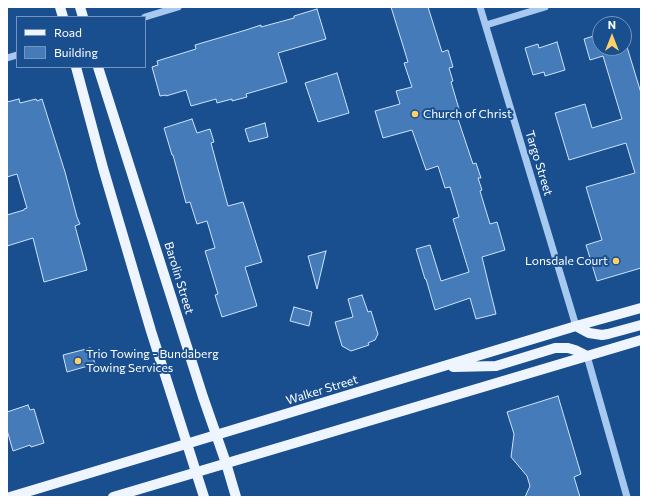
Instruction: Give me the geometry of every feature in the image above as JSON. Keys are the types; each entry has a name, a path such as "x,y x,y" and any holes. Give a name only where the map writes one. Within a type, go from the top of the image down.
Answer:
{"main road":[{"path":"76,68 103,168 151,331 204,497"},
{"name":"Barolin Street","path":"98,68 236,497"},
{"name":"Walker Street","path":"10,497 576,326 641,308"},
{"path":"576,326 589,333 602,335 641,325"},
{"path":"113,497 641,340"},
{"path":"439,368 496,366 555,348 568,348 587,356"}],"street":[{"path":"146,17 178,7"},
{"name":"Targo Street","path":"480,7 576,326"},
{"path":"486,25 545,7"},
{"path":"587,356 626,497"}],"building":[{"path":"391,7 428,7 442,52 448,50 453,67 449,68 453,81 451,82 459,109 455,110 473,164 476,163 481,178 478,178 482,190 480,191 490,224 497,222 505,250 482,257 496,314 476,319 470,298 435,310 416,249 430,245 441,281 469,272 453,219 459,217 450,187 445,188 438,166 426,170 412,130 383,138 375,111 400,104 396,91 412,87 404,63 408,62"},
{"path":"317,9 326,39 278,53 287,82 246,94 247,97 232,101 232,99 217,103 216,99 191,106 186,90 166,96 160,96 152,67 158,65 157,61 196,49 195,45 261,25 261,27 294,18 294,16"},
{"path":"592,36 592,56 603,56 590,60 584,39"},
{"path":"557,42 565,70 545,76 544,72 533,75 525,48 538,44 539,48"},
{"path":"603,56 630,56 641,93 641,268 597,281 586,245 602,240 586,187 635,173 626,143 569,160 555,113 585,104 592,128 622,119"},
{"path":"337,73 349,113 318,122 305,83"},
{"path":"19,99 20,103 42,99 80,224 75,226 87,270 44,282 33,238 7,246 7,215 27,208 17,174 7,177 7,102"},
{"path":"192,119 197,133 210,129 214,142 211,143 228,206 243,202 262,262 245,267 257,306 222,317 215,295 218,294 205,251 215,248 207,221 197,224 190,202 186,203 164,128"},
{"path":"265,123 268,137 249,142 245,129"},
{"path":"326,251 317,289 308,256"},
{"path":"362,295 368,312 371,311 378,334 375,340 368,343 369,345 351,351 342,346 335,322 353,317 348,299"},
{"path":"294,307 312,312 309,326 290,321"},
{"path":"90,348 95,364 67,372 63,355"},
{"path":"558,396 581,474 574,477 580,497 525,497 530,486 527,476 511,457 514,434 507,412"},
{"path":"28,405 30,410 34,409 44,443 31,447 30,445 13,451 7,430 7,412"}],"place":[{"name":"Church of Christ","path":"415,114"},
{"name":"Lonsdale Court","path":"616,261"},
{"name":"Trio Towing - Bundaberg Towing Services","path":"78,361"}]}
